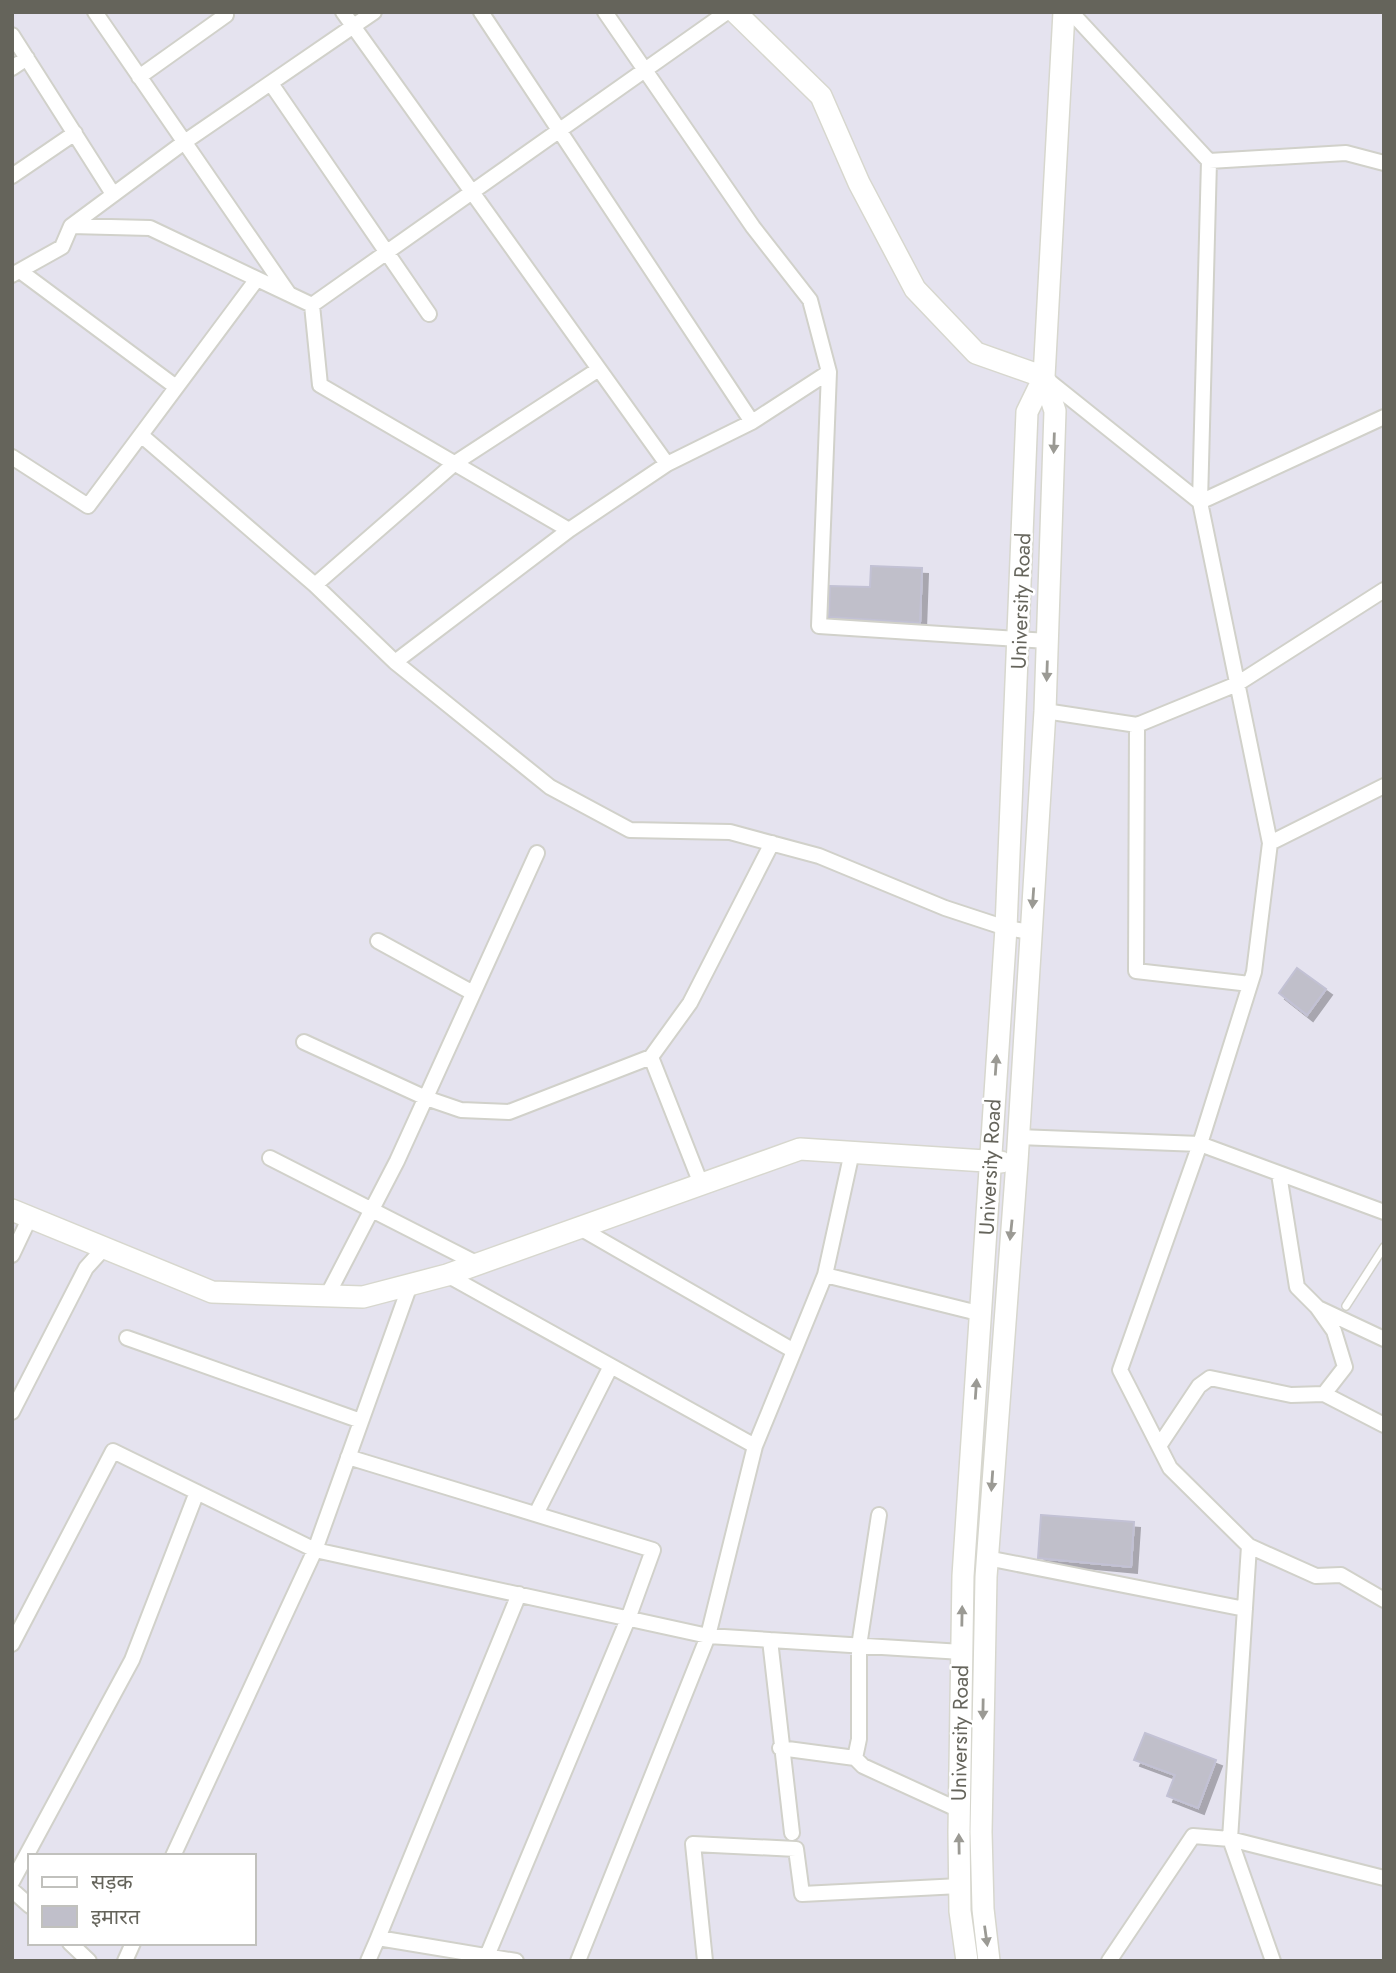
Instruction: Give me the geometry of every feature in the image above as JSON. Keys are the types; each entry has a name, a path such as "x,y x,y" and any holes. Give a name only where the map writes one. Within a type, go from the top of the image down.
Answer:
{"street":[{"path":"95,12 290,295"},
{"path":"139,77 226,15 224,12"},
{"path":"343,12 667,464"},
{"path":"176,387 16,273 62,247 71,226 113,194 374,12"},
{"path":"481,12 751,422"},
{"path":"605,12 753,227 810,300 829,372 820,626 1048,640"},
{"path":"312,305 727,12"},
{"path":"735,12 821,96 859,183 915,289 976,354 1044,377 1200,502"},
{"name":"University Road","path":"989,1961 983,1909 981,1832 987,1558 1017,1162 1045,711 1055,411 1044,377 1064,12"},
{"path":"1071,12 1209,161 1200,502 1270,843 1250,984 1200,1144 1120,1370 1170,1468 1250,1546 1316,1576 1341,1575 1384,1600"},
{"path":"12,35 113,194"},
{"path":"12,68 27,58"},
{"path":"272,85 429,314"},
{"path":"12,176 75,133"},
{"path":"1209,161 1346,153 1384,163"},
{"path":"71,226 150,228 312,305"},
{"path":"12,457 88,506 257,279"},
{"path":"312,305 320,385 569,530"},
{"path":"315,585 455,464 599,369"},
{"path":"395,662 569,530 667,464 751,422 829,372"},
{"name":"University Road","path":"967,1961 960,1886 959,1810 963,1576 1006,928 1020,638 1027,412 1044,377"},
{"path":"1200,502 1384,416"},
{"path":"141,435 315,585 395,662 539,779 590,811 630,830 730,832 820,856 945,908 1006,928 1031,932"},
{"path":"1045,711 1137,725 1237,684 1384,590"},
{"path":"1137,725 1136,971 1250,984"},
{"path":"1270,843 1384,786"},
{"path":"304,1042 426,1098 461,1110 509,1112 651,1057 690,1003 772,844"},
{"path":"327,1296 426,1098 537,852"},
{"path":"378,941 473,993"},
{"path":"651,1057 701,1184"},
{"path":"1018,1137 1200,1144 1384,1212"},
{"path":"12,1255 21,1214 212,1292 363,1297 447,1275 800,1149 1017,1162"},
{"path":"578,1961 708,1636 755,1446 825,1275 852,1152"},
{"path":"270,1158 373,1208 478,1264"},
{"path":"1279,1174 1297,1287 1317,1307 1334,1331 1345,1367 1324,1394"},
{"path":"580,1228 794,1351"},
{"path":"12,1412 86,1268 105,1247"},
{"path":"447,1275 755,1446"},
{"path":"825,1275 982,1314"},
{"path":"174,1854 315,1550 410,1285"},
{"path":"1317,1307 1384,1339"},
{"path":"127,1338 361,1421"},
{"path":"536,1514 611,1366"},
{"path":"1159,1446 1199,1386 1210,1378 1291,1395 1324,1394 1384,1425"},
{"path":"12,1644 113,1451 315,1550 708,1636 962,1652"},
{"path":"348,1457 653,1550 628,1619 487,1956"},
{"path":"12,1882 132,1660 197,1492"},
{"path":"855,1758 859,1739 859,1646 879,1515"},
{"path":"1250,1546 1230,1839 1273,1961"},
{"path":"987,1558 1245,1609"},
{"path":"368,1961 519,1594"},
{"path":"770,1640 780,1748 792,1833"},
{"path":"780,1748 855,1758 863,1766 959,1810"},
{"path":"1109,1961 1193,1836 1230,1839 1384,1878"},
{"path":"705,1961 693,1844 796,1849 802,1894 960,1886"},
{"path":"12,1890 28,1904"},
{"path":"378,1938 516,1961"},
{"path":"72,1945 89,1961"},
{"path":"125,1961 132,1945"}],"lane":[{"path":"1346,1306 1384,1247"}],"building":[{"path":"871,566 922,568 920,623 829,617 830,586 870,587"},
{"path":"1297,968 1326,989 1307,1015 1279,993"},
{"path":"1041,1515 1134,1522 1131,1567 1038,1558"},
{"path":"1145,1733 1216,1760 1198,1808 1167,1796 1175,1775 1134,1760"}]}
